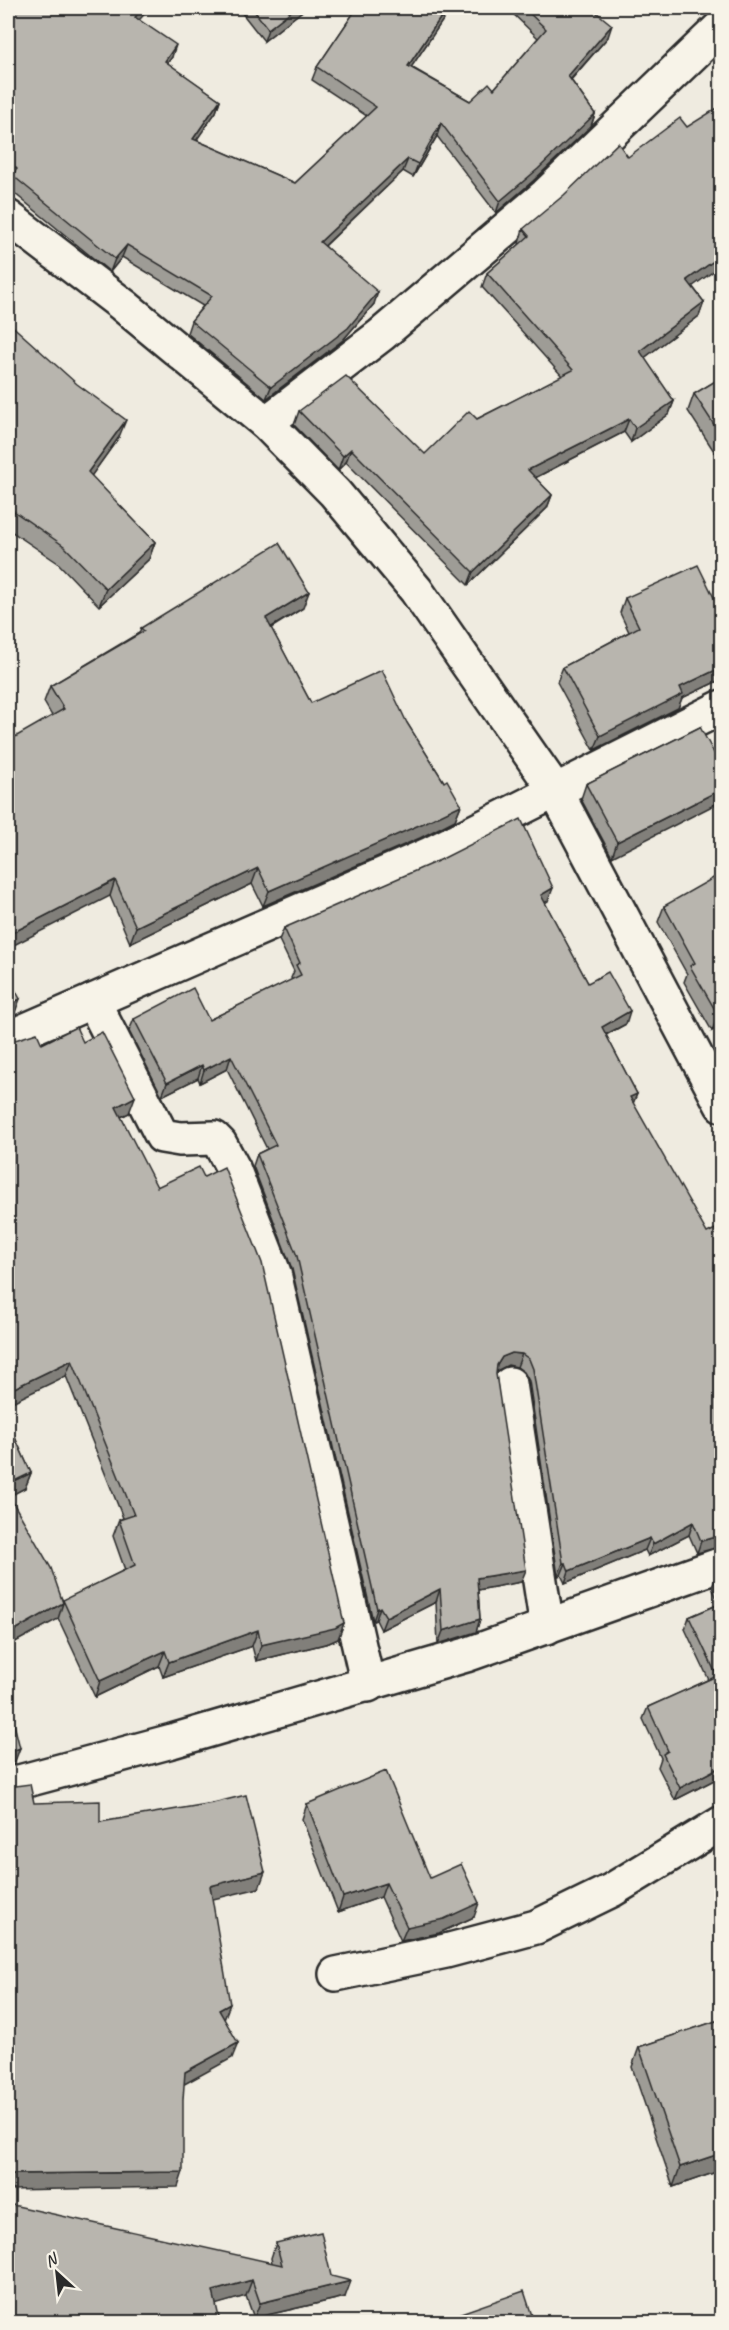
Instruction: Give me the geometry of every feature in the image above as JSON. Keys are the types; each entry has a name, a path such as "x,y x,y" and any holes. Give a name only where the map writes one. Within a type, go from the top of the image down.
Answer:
{"street":[{"path":"266,423 381,336 537,203 722,26"},
{"path":"8,217 123,305 266,423 335,493 416,590 555,790 722,1105"},
{"path":"8,1038 428,855 722,707"},
{"path":"93,1001 162,1136 180,1139 214,1138 220,1144 233,1168 274,1273 368,1684"},
{"path":"510,1384 547,1627"},
{"path":"8,1785 172,1741 466,1655 722,1564"},
{"path":"336,1974 446,1951 536,1927 612,1890 722,1823"}],"building":[{"path":"8,8 143,8 135,17 176,45 165,61 220,100 193,139 295,183 376,107 317,67 357,8 447,8 408,66 470,101 489,83 494,89 546,29 524,8 591,8 612,25 568,76 595,114 538,169 500,201 441,123 418,164 408,159 320,242 378,292 348,328 271,387 191,321 212,296 127,245 115,259 12,175 17,169 8,160"},
{"path":"252,8 295,8 268,29"},
{"path":"722,105 722,255 687,280 704,302 640,351 674,401 635,428 629,419 528,470 552,495 473,572 351,449 343,456 299,411 346,376 425,454 469,411 477,419 573,370 487,273 529,236 523,229 564,195 618,143 628,157 680,118 687,127"},
{"path":"8,322 77,384 126,420 88,472 155,542 106,589 64,546 8,507"},
{"path":"722,377 722,437 694,394"},
{"path":"279,543 309,592 266,618 311,703 382,670 407,723 444,782 447,780 461,805 269,891 258,868 136,927 115,880 8,935 8,741 64,709 50,686 144,631 141,628"},
{"path":"698,565 722,614 722,667 680,687 683,694 600,736 563,667 639,627 625,598"},
{"path":"700,727 722,768 722,789 617,842 586,784"},
{"path":"521,819 553,888 541,895 588,983 608,972 630,1011 602,1027 637,1094 630,1097 707,1233 722,1226 722,1535 701,1541 693,1522 653,1544 650,1538 569,1571 566,1563 563,1563 533,1369 529,1359 522,1354 512,1353 502,1357 497,1365 496,1374 526,1570 477,1578 480,1619 443,1631 440,1589 386,1617 380,1607 377,1609 297,1256 257,1154 276,1145 231,1056 204,1070 202,1065 167,1083 134,1019 193,988 209,1020 301,975 296,965 300,963 284,928 440,860"},
{"path":"715,877 722,889 722,1013 718,1015 690,966 695,963 664,906"},
{"path":"8,976 20,999 8,1005"},
{"path":"76,1027 83,1042 102,1032 135,1097 116,1107 157,1187 199,1167 204,1177 224,1167 262,1263 344,1623 335,1628 261,1645 258,1630 169,1662 165,1651 100,1681 63,1600 135,1565 119,1520 134,1515 72,1360 8,1391 8,1039 12,1041 37,1033 42,1044"},
{"path":"8,1422 31,1473 8,1484"},
{"path":"8,1494 51,1568 63,1603 8,1634"},
{"path":"722,1573 722,1586 717,1575"},
{"path":"722,1603 722,1766 680,1788 663,1754 668,1751 648,1707 717,1676 689,1617"},
{"path":"8,1700 20,1748 8,1753"},
{"path":"386,1771 430,1878 461,1864 479,1903 444,1919 407,1927 386,1883 343,1897 307,1804"},
{"path":"30,1784 34,1803 100,1801 100,1822 213,1803 246,1795 265,1872 210,1886 230,2004 219,2010 238,2043 185,2072 183,2172 8,2174 8,1787"},
{"path":"722,2019 722,2153 680,2167 639,2047"},
{"path":"8,2204 282,2265 276,2243 321,2232 331,2276 351,2281 260,2303 252,2280 213,2291 220,2322 8,2322"},
{"path":"524,2291 534,2322 435,2322"}]}
